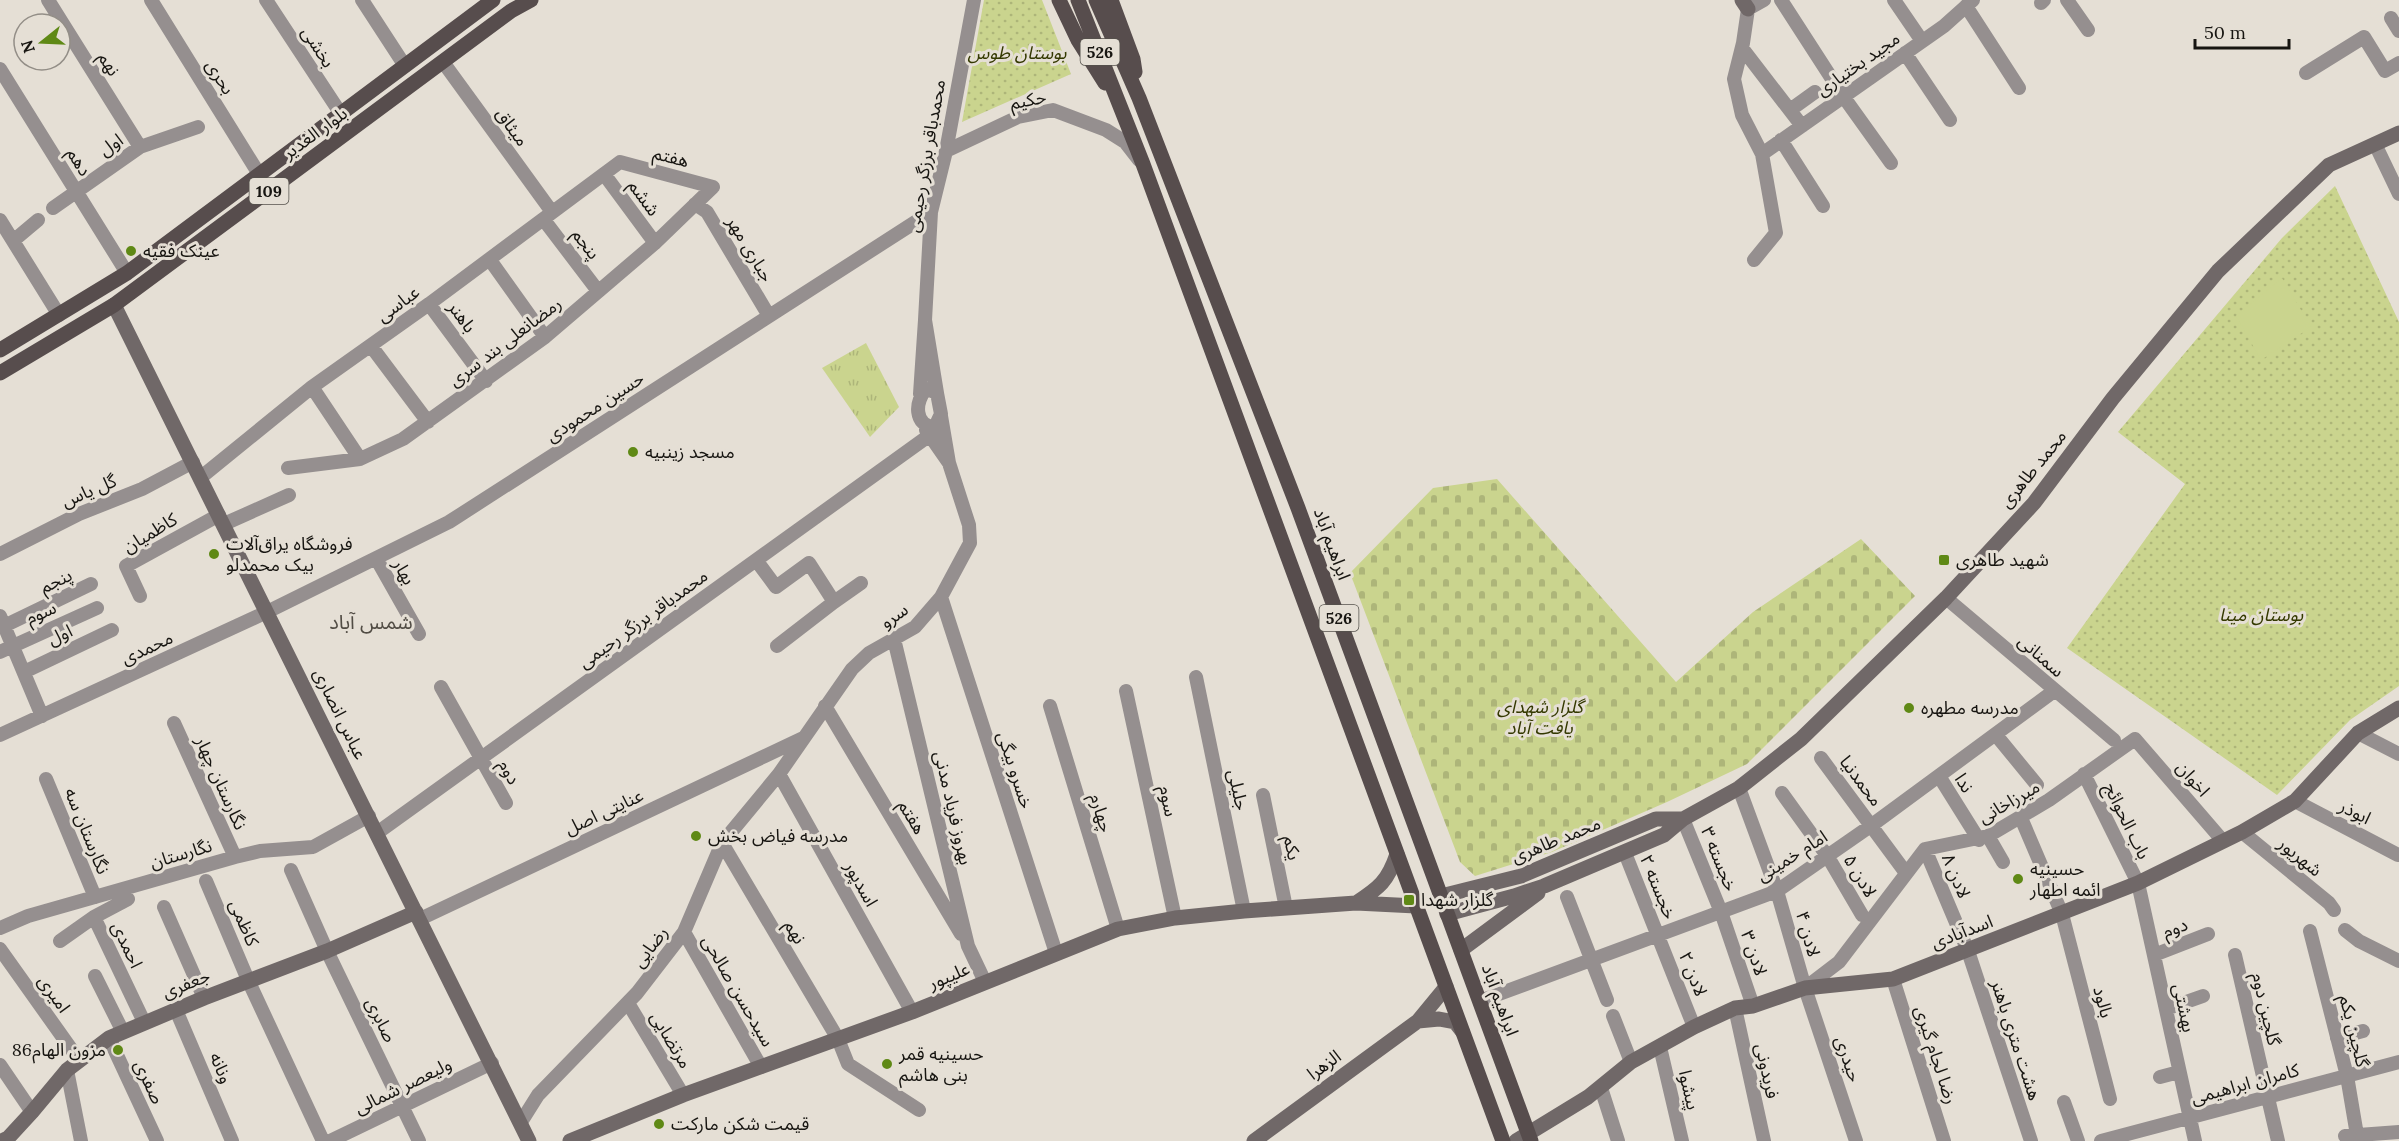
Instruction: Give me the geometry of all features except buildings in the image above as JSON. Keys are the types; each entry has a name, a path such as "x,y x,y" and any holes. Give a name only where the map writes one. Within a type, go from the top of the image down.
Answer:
{"main road":[{"name":"بلوار الغدیر","path":"0,350 127,273 405,66 476,5 493,0"},
{"name":"بلوار الغدیر","path":"0,372 114,305 511,11 531,0"},
{"name":"526","path":"1059,0 1088,57 1121,105"},
{"name":"526","path":"1078,0 1143,164 1503,1141"},
{"name":"ابراهیم آباد","path":"1096,0 1139,98 1335,607 1480,1001 1525,1138"},
{"name":"ابراهیم آباد","path":"1112,0 1133,59 1139,98"},
{"path":"1310,618 1335,607"}],"street":[{"name":"نهم","path":"48,0 140,147"},
{"name":"بحری","path":"151,0 259,174"},
{"name":"بخشی","path":"266,0 341,114"},
{"path":"362,0 405,66"},
{"name":"محمدباقر برزگر رحیمی","path":"922,423 918,408 921,394 931,212 946,151 974,0"},
{"path":"1754,260 1776,233 1762,154 1742,116 1734,79 1742,48 1745,4 1764,0"},
{"path":"1781,0 1844,96 1891,162"},
{"path":"1894,0 1922,41"},
{"path":"2067,0 2088,30"},
{"path":"1970,3 2019,88"},
{"name":"مجید بختیاری","path":"1762,154 1922,41 1970,3"},
{"path":"2391,18 2399,31"},
{"path":"2306,73 2364,37 2385,71 2399,63"},
{"path":"1742,48 1802,126"},
{"path":"1905,53 1950,120"},
{"name":"میثاق","path":"443,63 548,216"},
{"name":"دهم","path":"0,69 127,273"},
{"path":"1790,110 1815,92"},
{"name":"حکیم","path":"946,151 1018,117 1053,110 1106,130 1125,142 1143,164"},
{"name":"اول","path":"53,208 140,147 198,127"},
{"name":"محمد طاهری","path":"1447,914 1515,896 1665,835 1683,819 1739,788 1801,740 1946,598 2034,503 2113,398 2218,271 2329,165 2399,133"},
{"path":"1781,140 1823,206"},
{"path":"2375,144 2399,194"},
{"name":"عباسی","path":"200,478 312,387 490,260 620,162"},
{"name":"هفتم","path":"620,162 713,187"},
{"name":"ششم","path":"604,174 655,243"},
{"name":"رمضانعلی بند سری","path":"288,468 360,459 403,439 545,337 655,243 713,187"},
{"name":"جباری مهر","path":"695,204 707,212 769,316"},
{"name":"حسین محمودی","path":"267,612 449,522 931,212"},
{"name":"پنجم","path":"548,216 598,291"},
{"path":"0,220 59,315"},
{"path":"13,241 38,220"},
{"path":"490,260 545,337"},
{"name":"باهنر","path":"429,304 486,381"},
{"name":"عباس انصاری","path":"114,305 529,1141"},
{"name":"محمدباقر برزگر رحیمی","path":"925,320 949,463"},
{"path":"371,346 428,422"},
{"path":"312,387 360,459"},
{"path":"921,394 927,389 937,393"},
{"path":"922,423 928,427 935,427 941,414"},
{"path":"922,423 949,463"},
{"name":"محمدباقر برزگر رحیمی","path":"377,833 930,435"},
{"name":"گل یاس","path":"0,554 79,514 142,489 193,462"},
{"name":"سرو","path":"779,774 858,662 915,627 941,597 970,543 969,525 949,463"},
{"path":"221,520 289,495"},
{"name":"کاظمیان","path":"140,596 126,566 221,520"},
{"name":"بهار","path":"376,558 419,634"},
{"path":"756,560 776,587 809,563 834,602"},
{"path":"777,646 861,582"},
{"name":"پنجم","path":"2,621 91,584"},
{"name":"خسرو بیگی","path":"941,597 1056,953"},
{"name":"سمنانی","path":"1946,598 2114,740"},
{"name":"سوم","path":"6,649 97,608"},
{"name":"محمدی","path":"0,735 267,612"},
{"path":"2,621 6,649 24,672 42,716"},
{"name":"اول","path":"24,672 112,630"},
{"name":"بهروز فریاد مدنی","path":"894,639 968,946 984,982"},
{"name":"جلیلی","path":"1196,677 1244,910"},
{"path":"441,687 480,758"},
{"name":"سوم","path":"1126,691 1175,918"},
{"name":"امام خمینی","path":"1480,1001 1777,891 1828,857 2054,691"},
{"name":"هفتم","path":"825,706 968,946"},
{"name":"چهارم","path":"1050,706 1118,929"},
{"name":"اسدآبادی","path":"1525,1138 1601,1088 1631,1062 1694,1027 1736,1008 1754,1006 1805,988 1893,980 2138,883 2223,842 2295,801 2358,733 2399,708"},
{"name":"نگارستان چهار","path":"174,723 235,857"},
{"path":"2358,733 2399,754"},
{"path":"1996,735 2037,785"},
{"name":"عنایتی اصل","path":"418,915 805,737"},
{"name":"میرزاخانی","path":"1925,849 1983,838 2021,818 2135,739"},
{"name":"اخوان","path":"2135,739 2223,842"},
{"name":"دوم","path":"480,758 506,803"},
{"name":"محمدنیا","path":"1821,758 1906,873"},
{"name":"رضایی","path":"521,1122 538,1095 628,1003 684,932 722,843 779,774"},
{"name":"اسدپور","path":"779,774 912,1012"},
{"name":"باب الحوائج","path":"2084,774 2138,883"},
{"name":"ندا","path":"1939,776 1983,838"},
{"name":"نگارستان سه","path":"46,779 95,897"},
{"name":"لادن ۴","path":"1739,788 1777,891 1805,988"},
{"name":"لادن ۵","path":"1782,793 1828,857 1862,915"},
{"name":"یکم","path":"1263,795 1286,908"},
{"name":"ابوذر","path":"2295,801 2398,855"},
{"name":"نگارستان","path":"0,928 17,920 235,857 260,851 313,847 369,816"},
{"name":"بالود","path":"2021,818 2062,914 2110,1100"},
{"name":"محمد طاهری","path":"1441,896 1521,876 1656,819 1683,819"},
{"name":"خجسته ۳","path":"1683,819 1720,912"},
{"name":"شهریور","path":"2242,832 2329,903 2334,910"},
{"path":"1983,838 2003,862"},
{"name":"نهم","path":"722,843 838,1039 848,1064 919,1110"},
{"path":"1805,988 1839,962 1925,849"},
{"name":"لادن ۸","path":"1925,849 1968,951"},
{"name":"خجسته ۲","path":"1625,853 1658,935"},
{"path":"1356,903 1376,890 1391,873 1397,854"},
{"name":"صابری","path":"291,870 327,951 419,1141"},
{"name":"کاظمی","path":"206,881 248,980"},
{"path":"1461,950 1553,882"},
{"name":"بهشتی","path":"2138,883 2195,1141"},
{"path":"1567,897 1607,1000"},
{"path":"60,941 94,916 128,899"},
{"name":"علیپور","path":"570,1141 586,1138 683,1095 912,1012 1118,929 1175,918 1244,910 1356,903 1416,906"},
{"path":"164,907 204,998"},
{"name":"لادن ۳","path":"1720,912 1754,1006"},
{"name":"جعفری","path":"6,1140 73,1065 116,1035 248,980 418,915"},
{"name":"احمدی","path":"94,916 144,1022"},
{"path":"2345,930 2359,941 2399,961"},
{"name":"گلچین یکم","path":"2310,931 2347,1076 2353,1137"},
{"name":"سیدحسن صالحی","path":"684,932 761,1067"},
{"name":"دوم","path":"2154,955 2208,934"},
{"name":"لادن ۲","path":"1658,935 1694,1027"},
{"name":"امیری","path":"0,949 73,1065"},
{"name":"هشت متری باهنر","path":"1968,951 2031,1141"},
{"name":"گلچین دوم","path":"2235,955 2278,1141"},
{"name":"صفری","path":"95,976 157,1141"},
{"path":"248,980 323,1141"},
{"name":"رضا لجام گیری","path":"1893,980 1944,1141"},
{"name":"الزهرا","path":"1254,1141 1418,1021 1446,987"},
{"name":"حیدری","path":"1805,988 1856,1141"},
{"path":"2166,1009 2203,996"},
{"name":"مرتضایی","path":"628,1003 683,1095"},
{"name":"فریدونی","path":"1736,1008 1764,1141"},
{"name":"ونانه","path":"176,1010 232,1141"},
{"path":"1613,1016 1631,1062"},
{"path":"1418,1021 1455,1022 1462,1031"},
{"path":"2337,1038 2363,1031"},
{"name":"پیشوا","path":"1660,1047 1682,1141"},
{"name":"کامران ابراهیمی","path":"2100,1141 2146,1135 2190,1117 2399,1062"},
{"name":"ولیعصر شمالی","path":"330,1141 492,1063"},
{"path":"0,1065 32,1113"},
{"path":"73,1065 81,1141"},
{"path":"2160,1077 2180,1071"},
{"path":"1601,1088 1617,1141"},
{"path":"2064,1102 2078,1141"},
{"path":"2353,1137 2397,1135"}],"green space":[{"name":"بوستان طوس","path":"984,0 1042,0 1071,74 962,122"},
{"name":"بوستان مینا","path":"2335,186 2399,322 2399,686 2350,720 2277,795 2067,648 2185,484 2118,432 2282,238"},
{"path":"2282,278 2311,327 2261,360 2236,316"},
{"path":"866,343 899,407 870,437 822,368"},
{"name":"گلزار شهدای یافت آباد","path":"1497,479 1676,682 1753,612 1861,539 1915,596 1747,764 1552,852 1475,876 1460,862 1350,573 1433,488"}],"place":[{"name":"عینک فقیه","path":"131,251"},
{"name":"مسجد زینبیه","path":"633,452"},
{"name":"فروشگاه یراق‌آلات بیک محمدلو","path":"214,554"},
{"name":"شهید طاهری","path":"1944,560"},
{"name":"مدرسه مطهره","path":"1909,708"},
{"name":"مدرسه فیاض بخش","path":"696,836"},
{"name":"حسینیه ائمه اطهار","path":"2018,879"},
{"name":"گلزار شهدا","path":"1409,900"},
{"name":"مزون الهام86","path":"118,1050"},
{"name":"حسینیه قمر بنی هاشم","path":"887,1064"},
{"name":"قیمت شکن مارکت","path":"659,1124"}],"district":[{"name":"شمس آباد","path":"371,622"}]}
